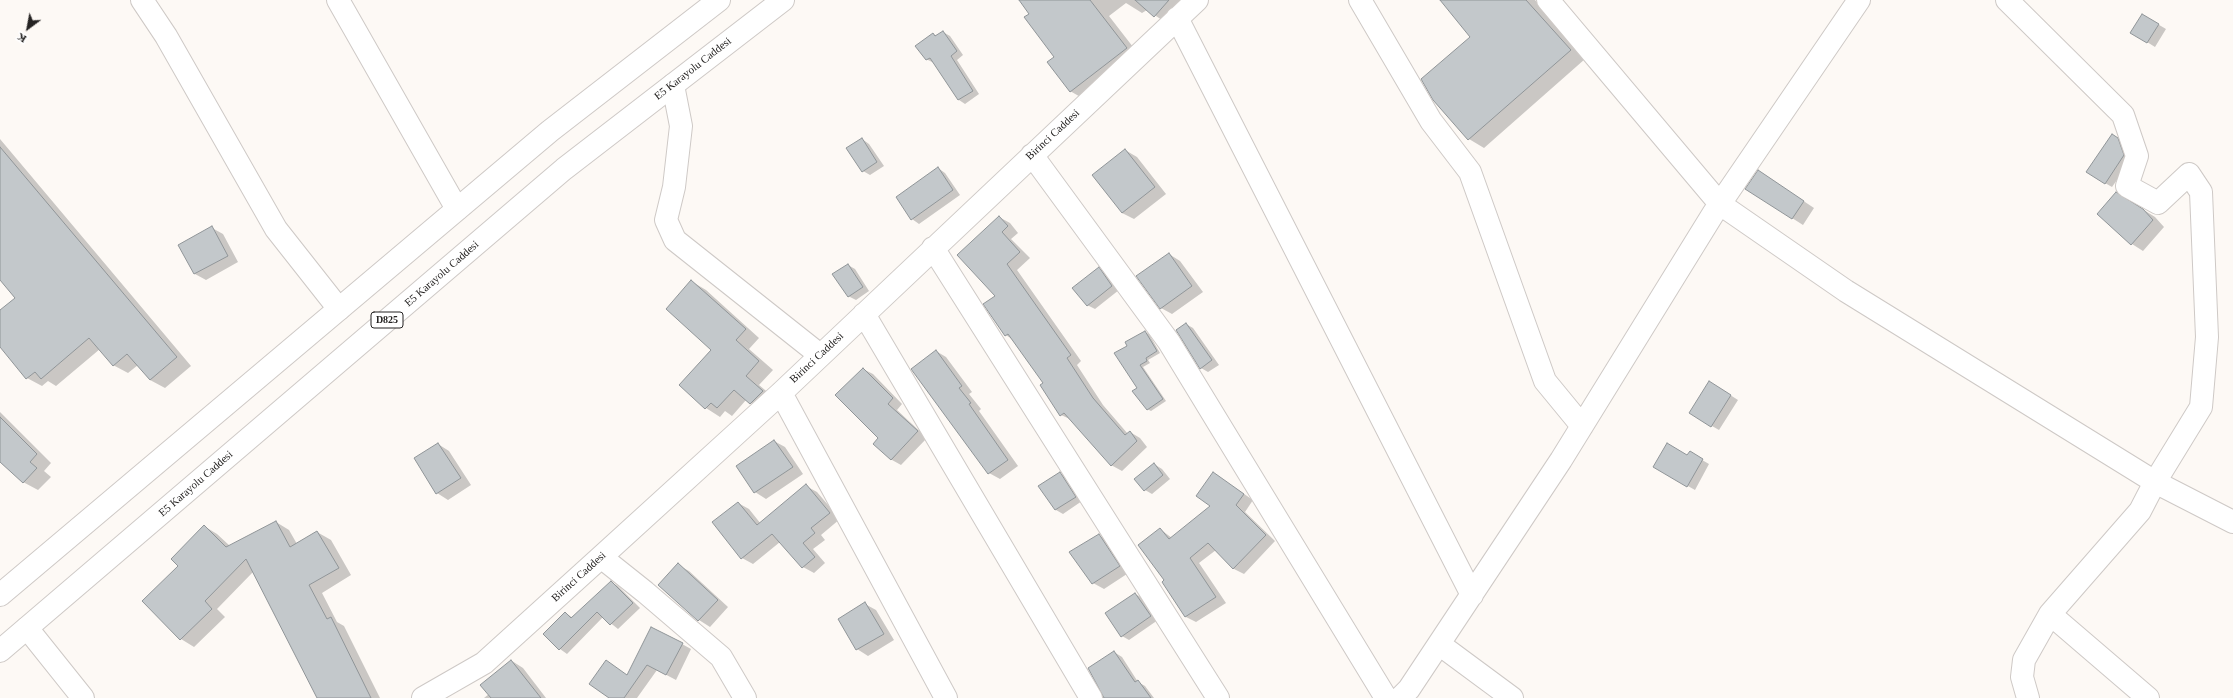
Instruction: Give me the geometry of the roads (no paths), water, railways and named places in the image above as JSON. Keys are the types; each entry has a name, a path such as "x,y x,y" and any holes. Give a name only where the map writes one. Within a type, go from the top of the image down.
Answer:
{"main road":[{"path":"142,0 166,36 276,229 339,308"},
{"path":"338,0 457,209"},
{"path":"0,595 550,131 719,0"},
{"name":"E5 Karayolu Caddesi","path":"0,651 564,169 783,0"},
{"name":"Birinci Caddesi","path":"423,698 484,663 781,393 1197,0"},
{"path":"1360,0 1431,120 1470,172 1545,381 1582,426"},
{"path":"1548,0 1720,204 1846,290 2155,482 2233,522"},
{"path":"1400,698 1409,689 1472,595 1582,426 1720,204 1859,0"},
{"path":"2007,0 2123,115 2137,156 2127,186 2158,203 2189,174 2201,192 2207,337 2201,407 2155,482 2140,511 2050,614 2024,660 2022,677 2028,698"},
{"path":"1177,18 1472,595"},
{"path":"673,85 681,126 674,187 666,220 676,240 820,355"},
{"path":"1032,155 1169,342 1386,698"},
{"path":"934,248 1218,698"},
{"path":"864,314 1091,698"},
{"path":"781,393 946,698"},
{"path":"601,557 645,592 721,657 745,698"},
{"path":"2050,614 2148,698"},
{"path":"27,628 83,698"},
{"path":"1439,644 1512,698"}]}
